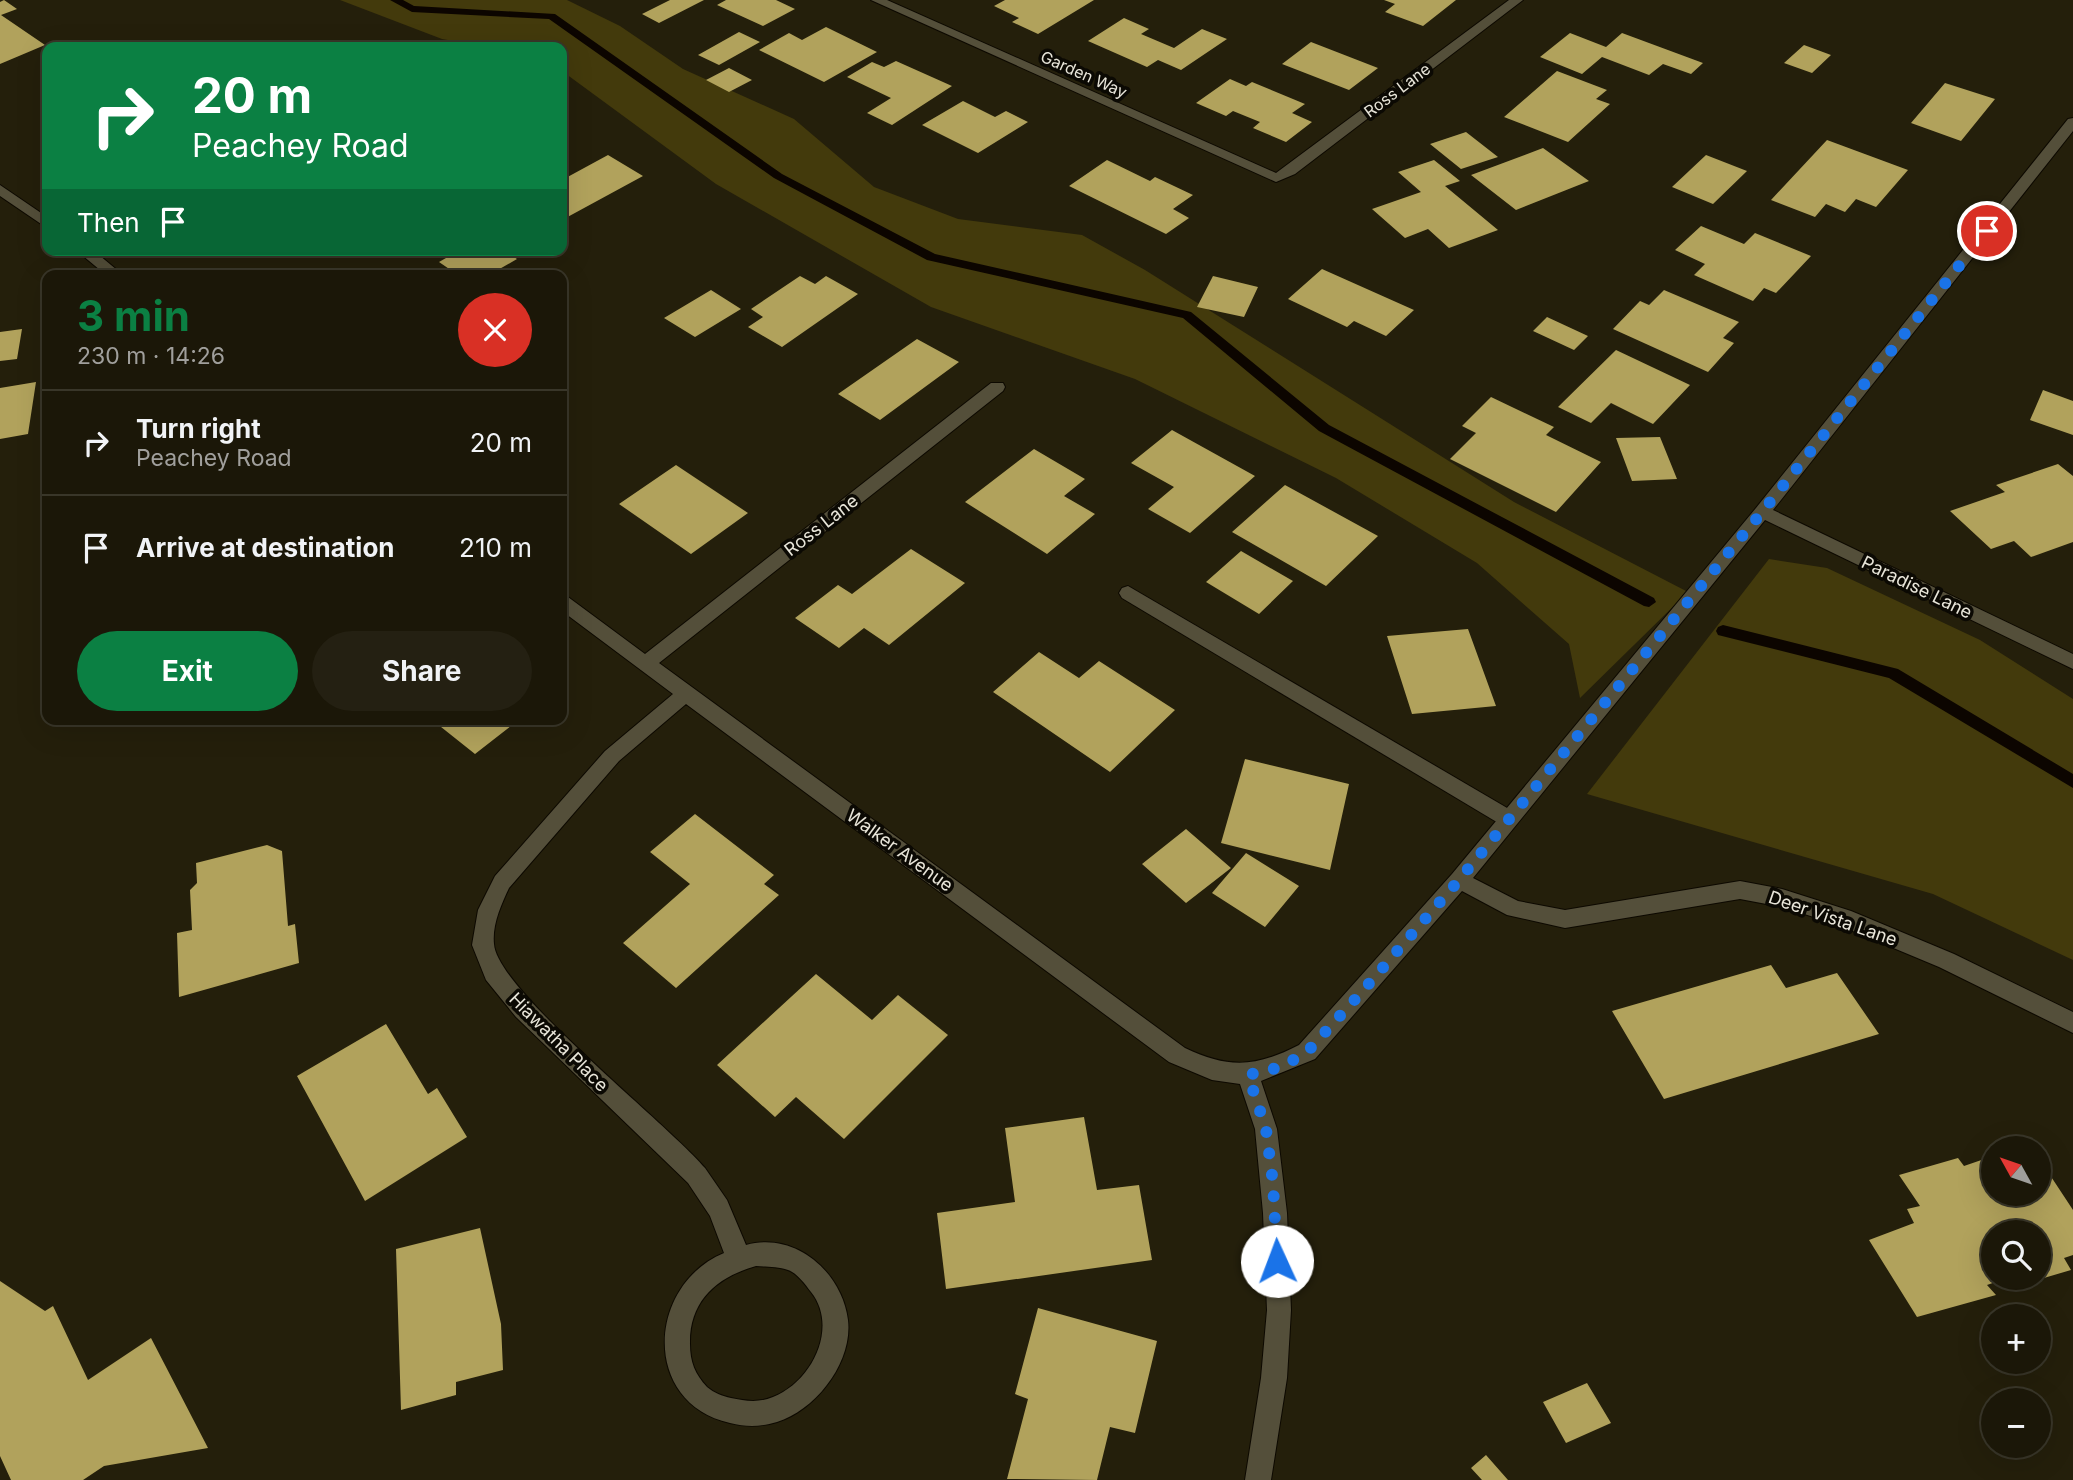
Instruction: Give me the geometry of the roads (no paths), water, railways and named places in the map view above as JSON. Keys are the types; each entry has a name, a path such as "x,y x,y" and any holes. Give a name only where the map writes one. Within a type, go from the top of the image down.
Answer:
{"street":[{"name":"Garden Way","path":"877,0 1276,178"},
{"name":"Ross Lane","path":"1276,178 1290,171 1517,0"},
{"path":"1258,1480 1273,1378 1279,1310 1273,1183 1266,1129 1248,1075 1281,1067 1307,1052 1459,880 1507,818 1762,512 2073,122"},
{"path":"0,190 42,220"},
{"path":"91,256 109,270"},
{"name":"Ross Lane","path":"646,663 997,387"},
{"name":"Paradise Lane","path":"1762,512 2073,662"},
{"path":"1128,593 1507,818"},
{"name":"Walker Avenue","path":"567,606 1177,1055 1206,1070 1248,1075"},
{"name":"Hiawatha Place","path":"685,694 612,757 502,882 488,910 483,945 494,973 524,1010 686,1163 703,1183 724,1212 738,1259"},
{"name":"Deer Vista Lane","path":"1459,880 1514,909 1565,919 1740,890 1768,894 1878,932 1952,962 2025,995 2073,1023"},
{"path":"756,1254 795,1260 823,1282 836,1317 831,1356 813,1386 774,1411 735,1414 700,1399 682,1375 676,1338 680,1316 693,1291 704,1279 728,1262 738,1259 756,1254"}],"waterway":[{"path":"395,0 412,9 551,16 778,176 931,257 1187,315 1324,428 1649,602"},
{"path":"1723,631 1893,673 2073,782"}]}
